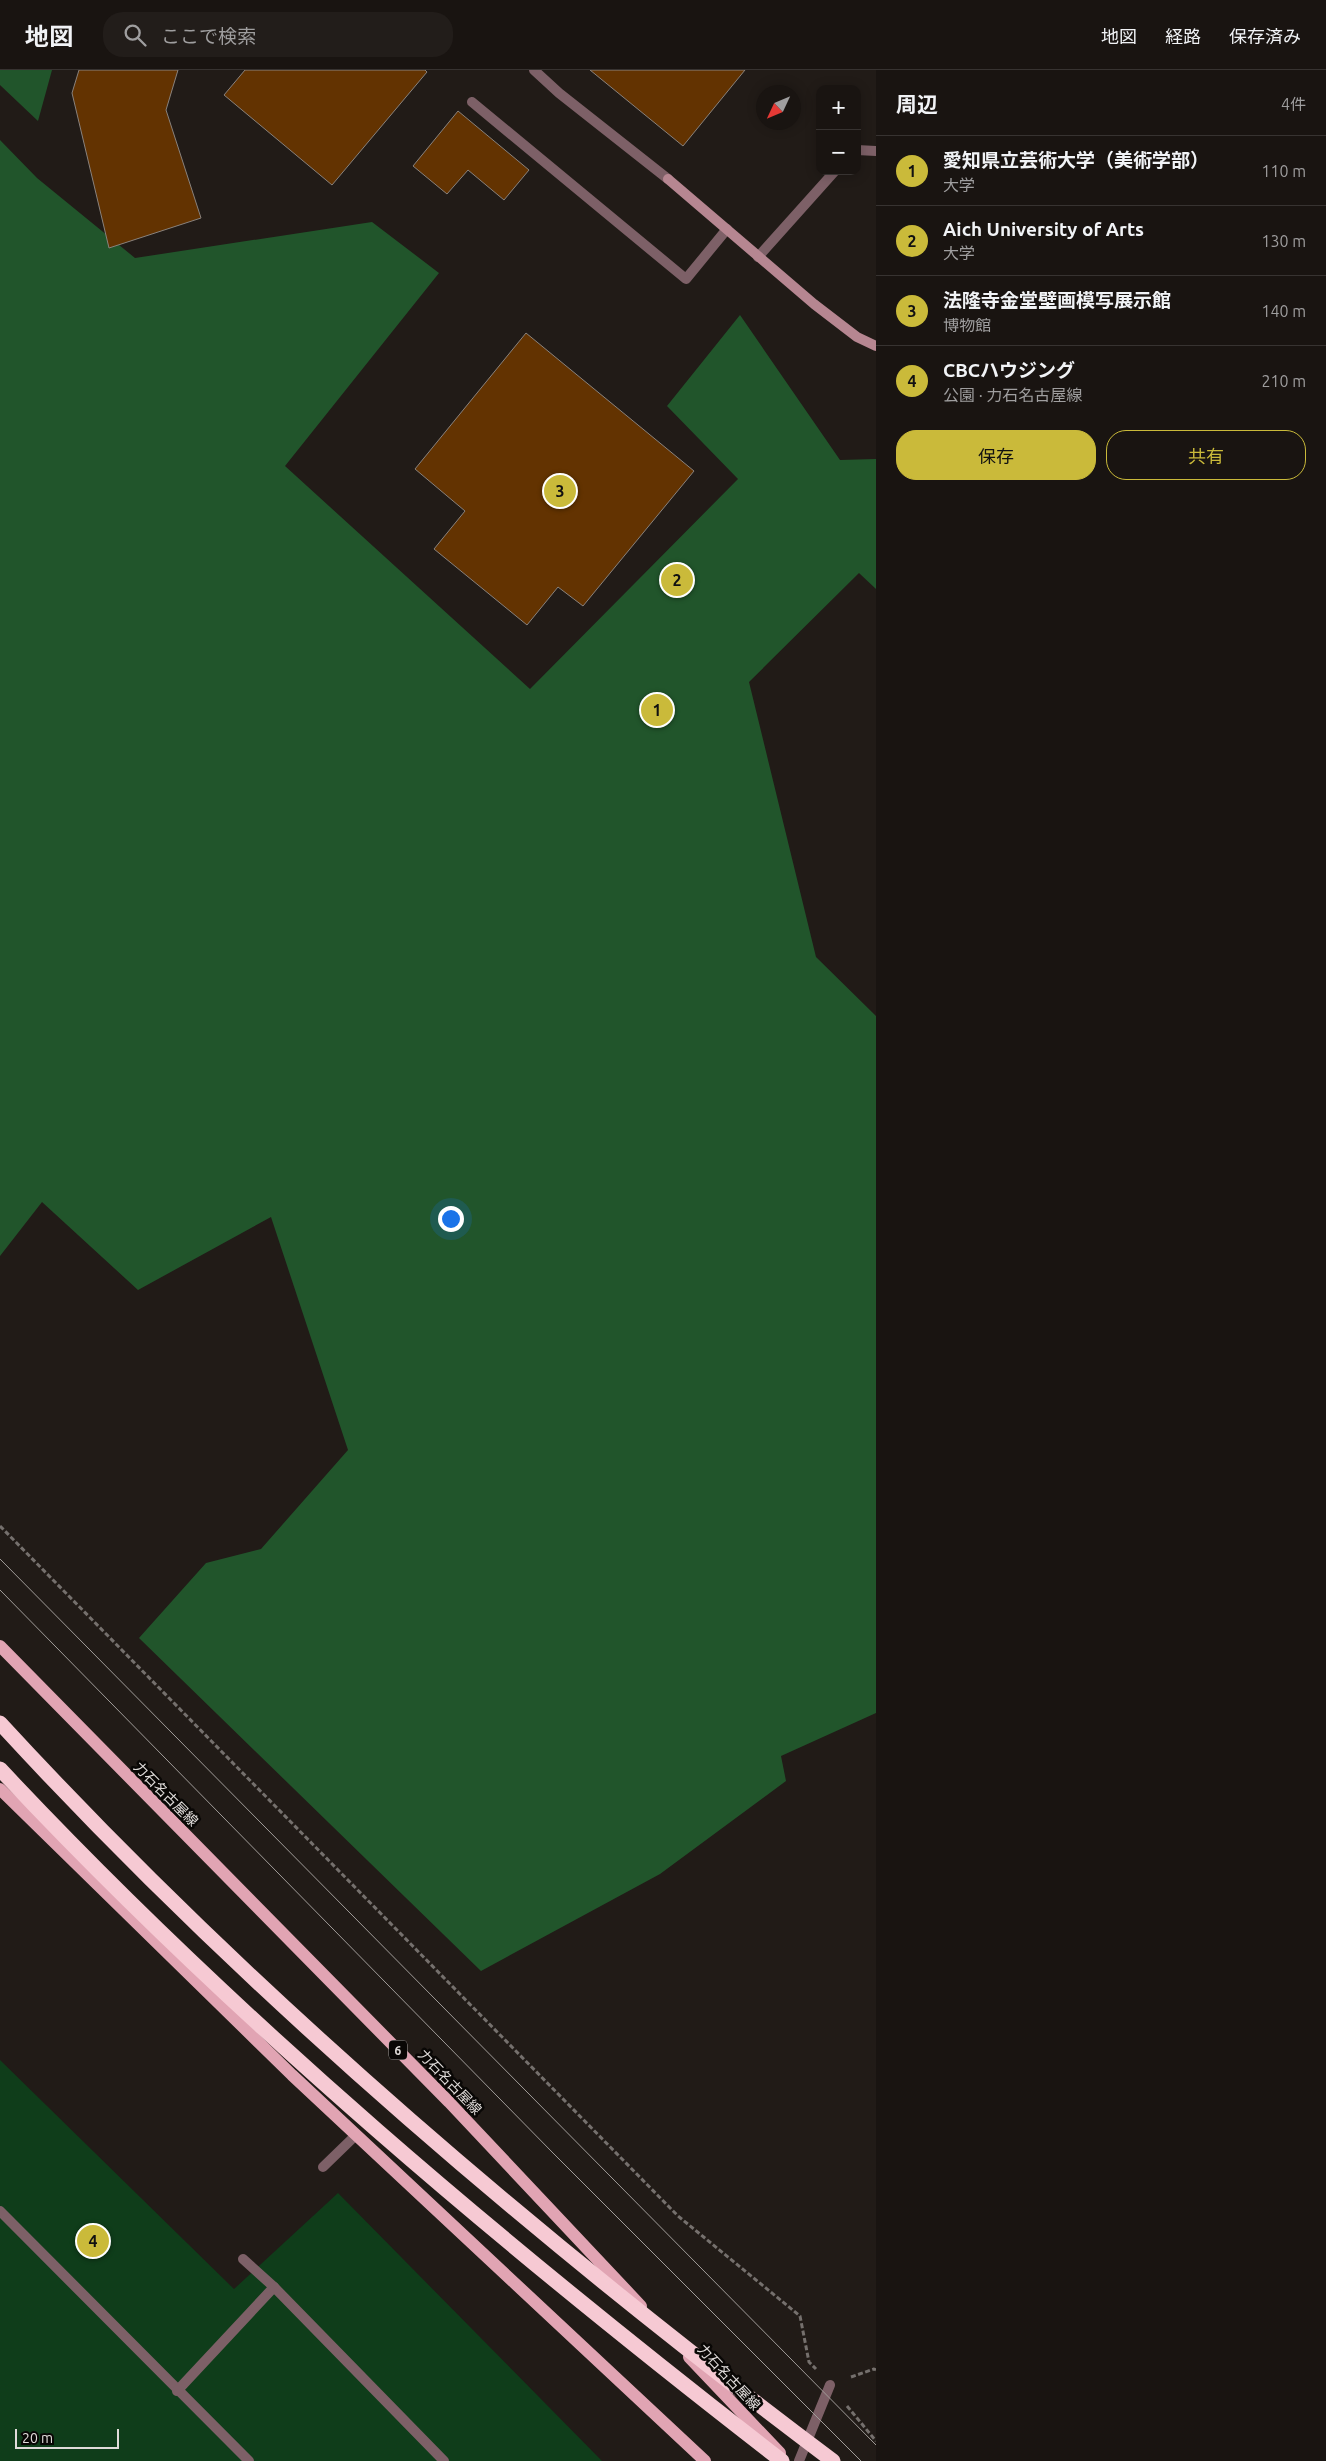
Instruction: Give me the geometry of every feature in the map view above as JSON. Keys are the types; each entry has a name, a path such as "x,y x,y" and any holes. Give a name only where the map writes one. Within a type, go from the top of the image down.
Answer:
{"highway":[{"path":"0,1723 93,1822 177,1904 374,2087 558,2244 833,2461"},
{"path":"0,1768 152,1923 357,2112 538,2267 682,2384 782,2461"}],"main road":[{"name":"力石名古屋線","path":"0,1646 449,2102 788,2461"},
{"path":"0,1788 136,1924 356,2135 706,2461"}],"street":[{"path":"534,70 559,93 668,179 758,257 843,326 857,337 876,346"},
{"path":"472,102 686,279 727,229"},
{"path":"861,150 876,151"},
{"path":"758,257 831,175"},
{"path":"323,2167 356,2135"},
{"path":"0,2211 177,2391 249,2461"},
{"path":"244,2259 274,2287 444,2461"},
{"path":"177,2391 274,2287"},
{"path":"800,2461 830,2385"}],"path":[{"path":"0,1526 678,2216 800,2316 809,2362 876,2441"}],"green space":[{"path":"0,70 52,70 38,121 0,85"},
{"path":"0,140 37,178 135,258 372,222 439,273 285,466 530,689 738,479 667,406 740,315 840,460 876,459 876,589 859,573 749,682 816,957 876,1016 876,1713 781,1756 786,1781 660,1874 481,1971 139,1638 206,1563 261,1549 348,1450 271,1217 138,1290 42,1202 0,1256"},
{"path":"0,2060 234,2289 338,2193 602,2461 0,2461"}],"building":[{"path":"79,70 178,70 166,110 201,218 109,248 72,93"},
{"path":"245,70 425,70 427,72 332,185 224,95"},
{"path":"590,70 745,70 683,146"},
{"path":"458,111 529,170 504,200 468,170 447,194 413,166"},
{"path":"526,333 694,471 583,606 558,587 527,625 434,549 465,511 415,469"}],"tram line":[{"path":"0,1559 876,2445"},
{"path":"0,1590 553,2153 861,2461"}],"place":[{"name":"法隆寺金堂壁画模写展示館","path":"560,491"},
{"name":"Aich University of Arts","path":"677,580"},
{"name":"愛知県立芸術大学（美術学部）","path":"657,710"},
{"name":"CBCハウジング","path":"93,2241"}]}
